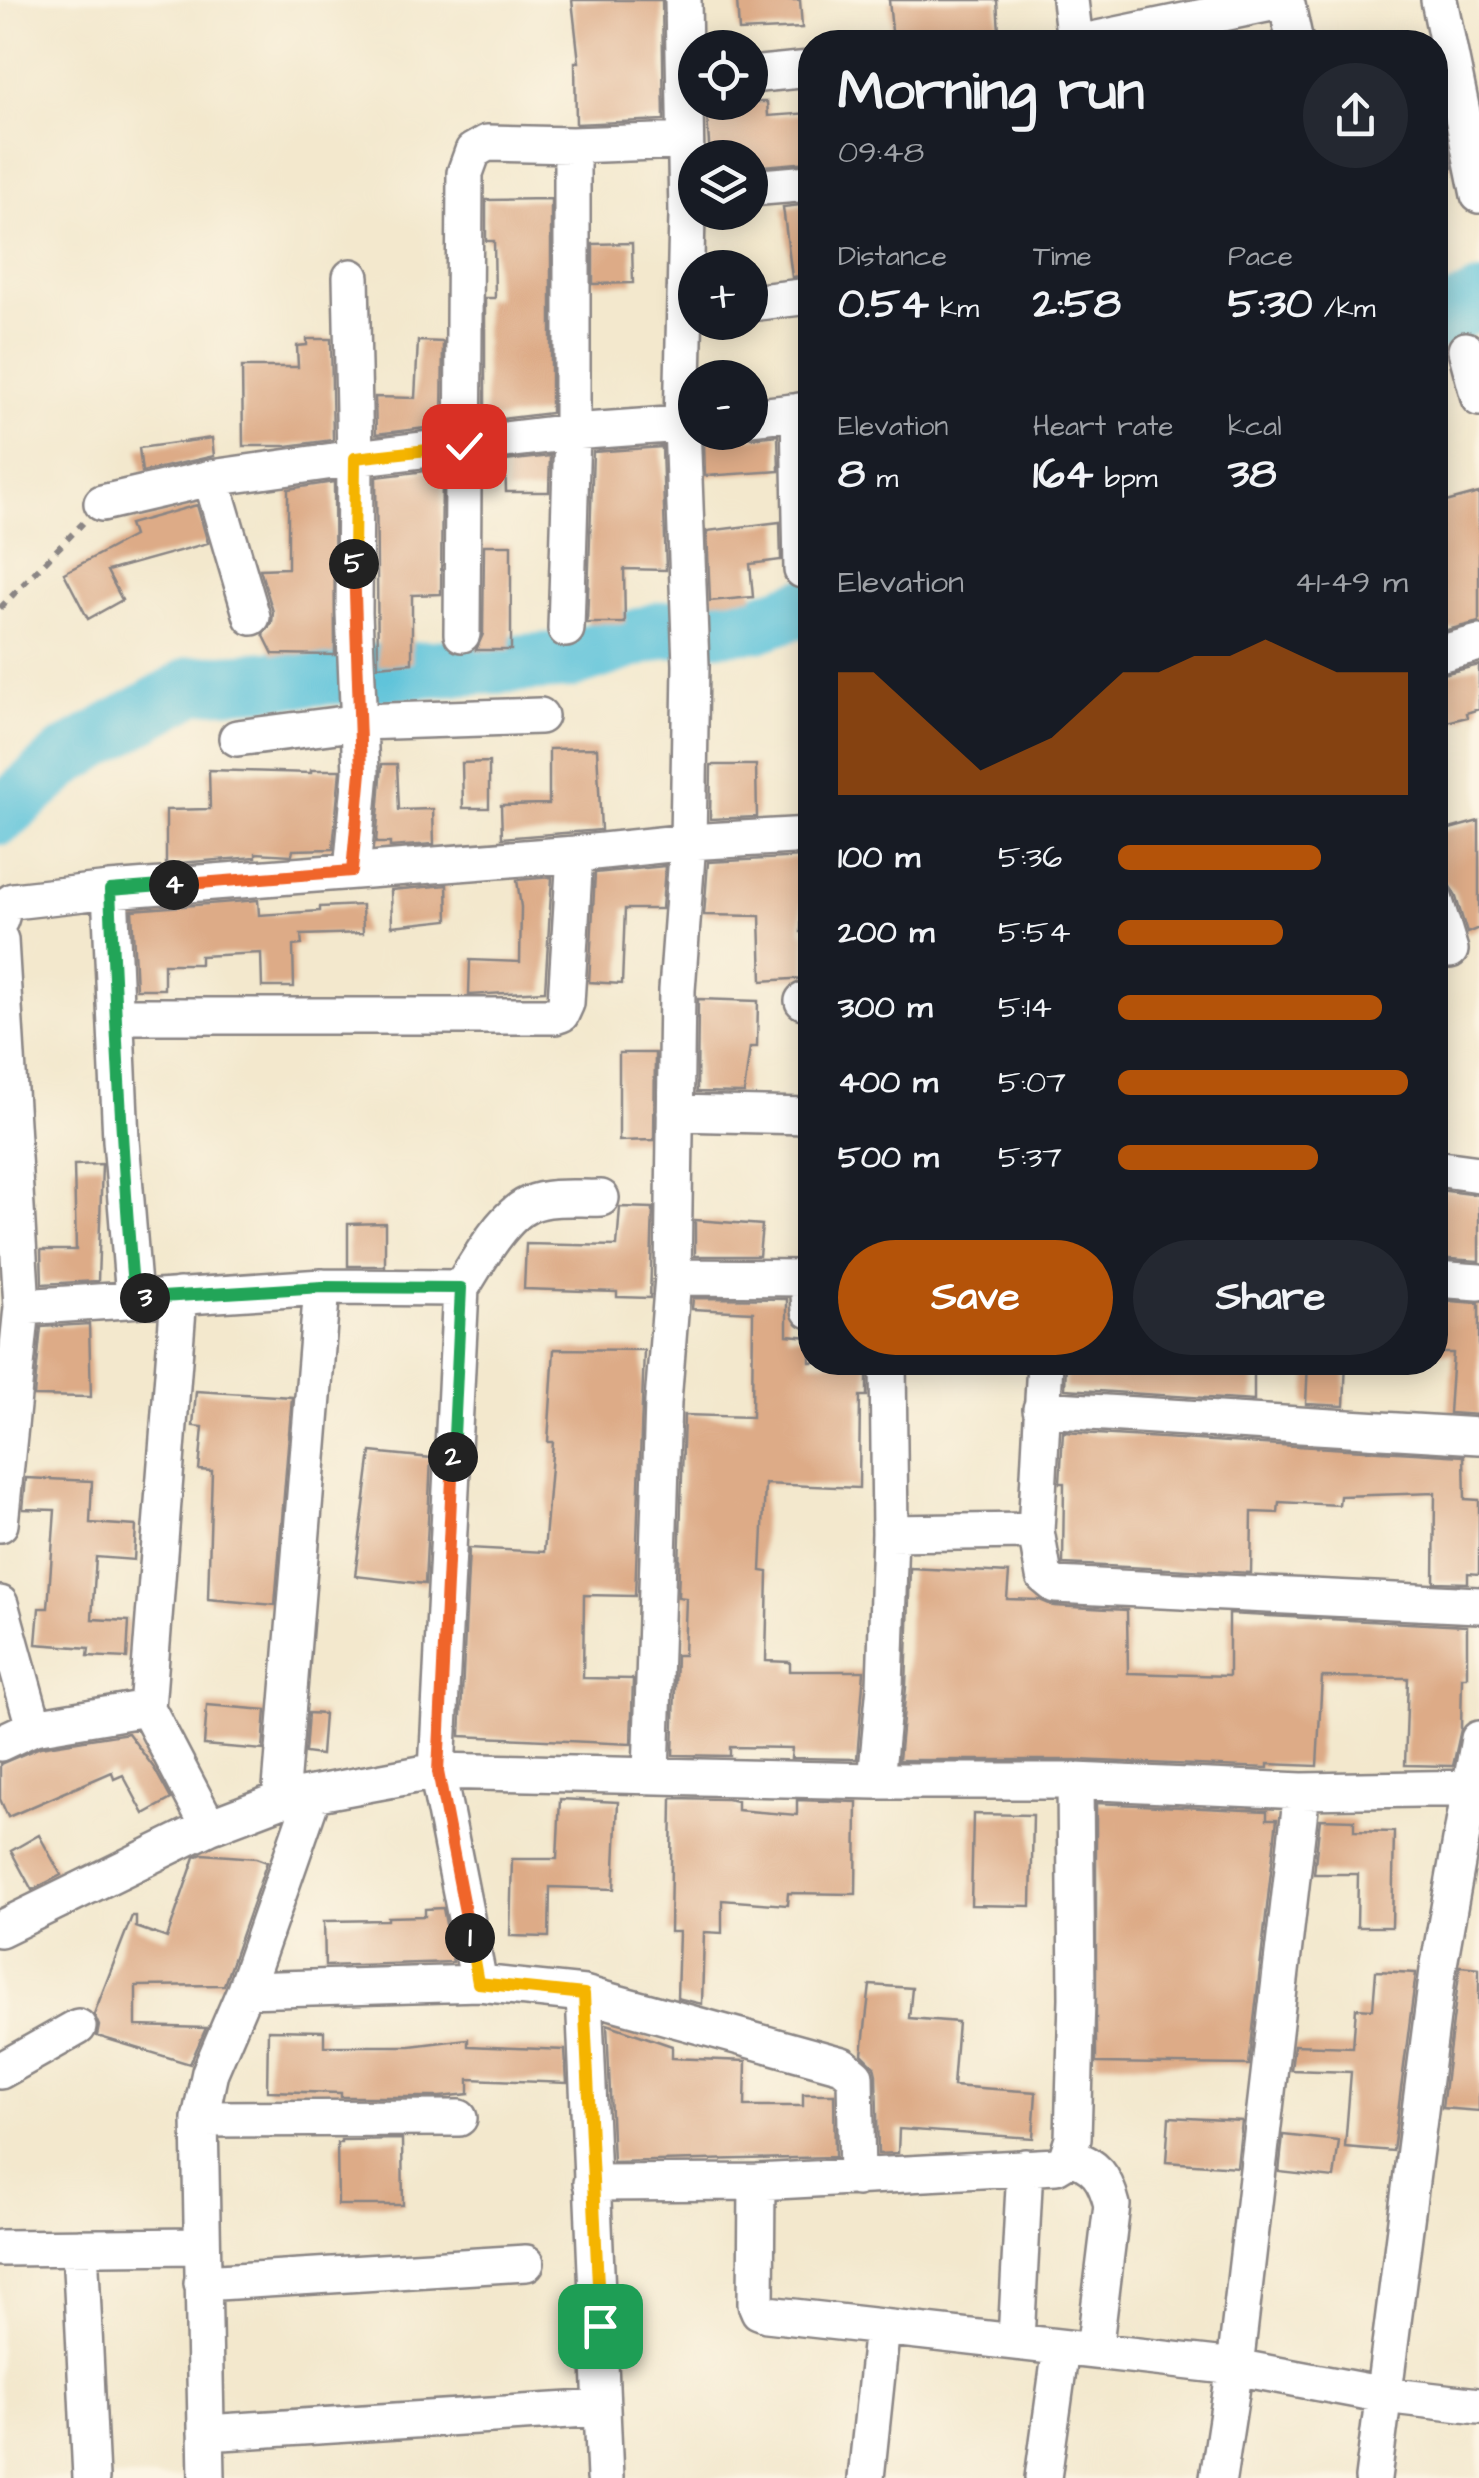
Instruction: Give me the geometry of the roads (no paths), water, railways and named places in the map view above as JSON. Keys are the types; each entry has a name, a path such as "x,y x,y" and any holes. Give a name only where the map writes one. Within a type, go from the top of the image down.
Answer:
{"street":[{"path":"683,0 686,30"},
{"path":"1070,0 1074,30"},
{"path":"1438,0 1444,30"},
{"path":"1142,30 1280,2 1287,5 1292,30"},
{"path":"1448,48 1479,196"},
{"path":"768,74 798,71"},
{"path":"462,634 465,173 474,151 486,143 678,141"},
{"path":"566,629 572,432 572,145"},
{"path":"768,186 798,184"},
{"path":"350,277 354,614 361,772 352,871"},
{"path":"768,301 798,297"},
{"path":"1466,350 1479,398"},
{"path":"768,415 798,412"},
{"path":"102,503 211,478 355,458 572,432 678,425"},
{"path":"652,1774 663,1402 673,1277 678,990 688,842 692,665 688,450"},
{"path":"211,478 252,616"},
{"path":"1448,651 1479,643"},
{"path":"237,738 360,722 540,716"},
{"path":"0,920 4,907 13,901 110,890 798,836"},
{"path":"116,1016 555,1016 566,1003 575,854"},
{"path":"110,890 120,1140 134,1298"},
{"path":"0,940 22,1307 0,1524"},
{"path":"675,1112 798,1116"},
{"path":"1448,1170 1479,1174"},
{"path":"478,1983 438,1772 461,1288 493,1239 520,1210 547,1200 600,1198"},
{"path":"673,1277 798,1278"},
{"path":"1448,1280 1479,1282"},
{"path":"22,1307 322,1287 461,1288"},
{"path":"207,2478 200,2119 210,2072 246,1990 296,1797 322,1287"},
{"path":"179,1296 147,1708 209,1826"},
{"path":"876,1781 885,1686 890,1533 888,1375"},
{"path":"1044,1375 1036,1531 1044,1576 1055,1585 1479,1605"},
{"path":"1041,1409 1479,1436"},
{"path":"890,1533 1036,1531"},
{"path":"0,1604 34,1727"},
{"path":"0,1743 34,1727 147,1708"},
{"path":"1373,2478 1438,1970 1475,1788 1479,1739"},
{"path":"0,1929 209,1826 296,1797 438,1772 1075,1781 1302,1791 1475,1788"},
{"path":"591,2183 857,2178 1056,2166 1069,2156 1073,2139 1077,1998 1075,1781"},
{"path":"1218,2478 1235,2367 1302,1791"},
{"path":"246,1990 478,1983 584,1994 823,2057 855,2076 857,2178"},
{"path":"584,1994 604,2478"},
{"path":"0,2071 78,2027"},
{"path":"200,2119 459,2118"},
{"path":"1044,2478 1112,2205 1100,2172 1088,2162 1069,2156"},
{"path":"1016,2340 1025,2167"},
{"path":"757,2182 758,2311 1235,2367 1384,2395 1479,2406"},
{"path":"0,2248 202,2246"},
{"path":"80,2247 91,2478"},
{"path":"202,2283 526,2263"},
{"path":"866,2478 882,2327"},
{"path":"206,2433 602,2408"}],"waterway":[{"path":"1448,316 1479,301"},
{"path":"0,816 67,757 193,685 570,660 661,630 759,623 798,609"}]}
